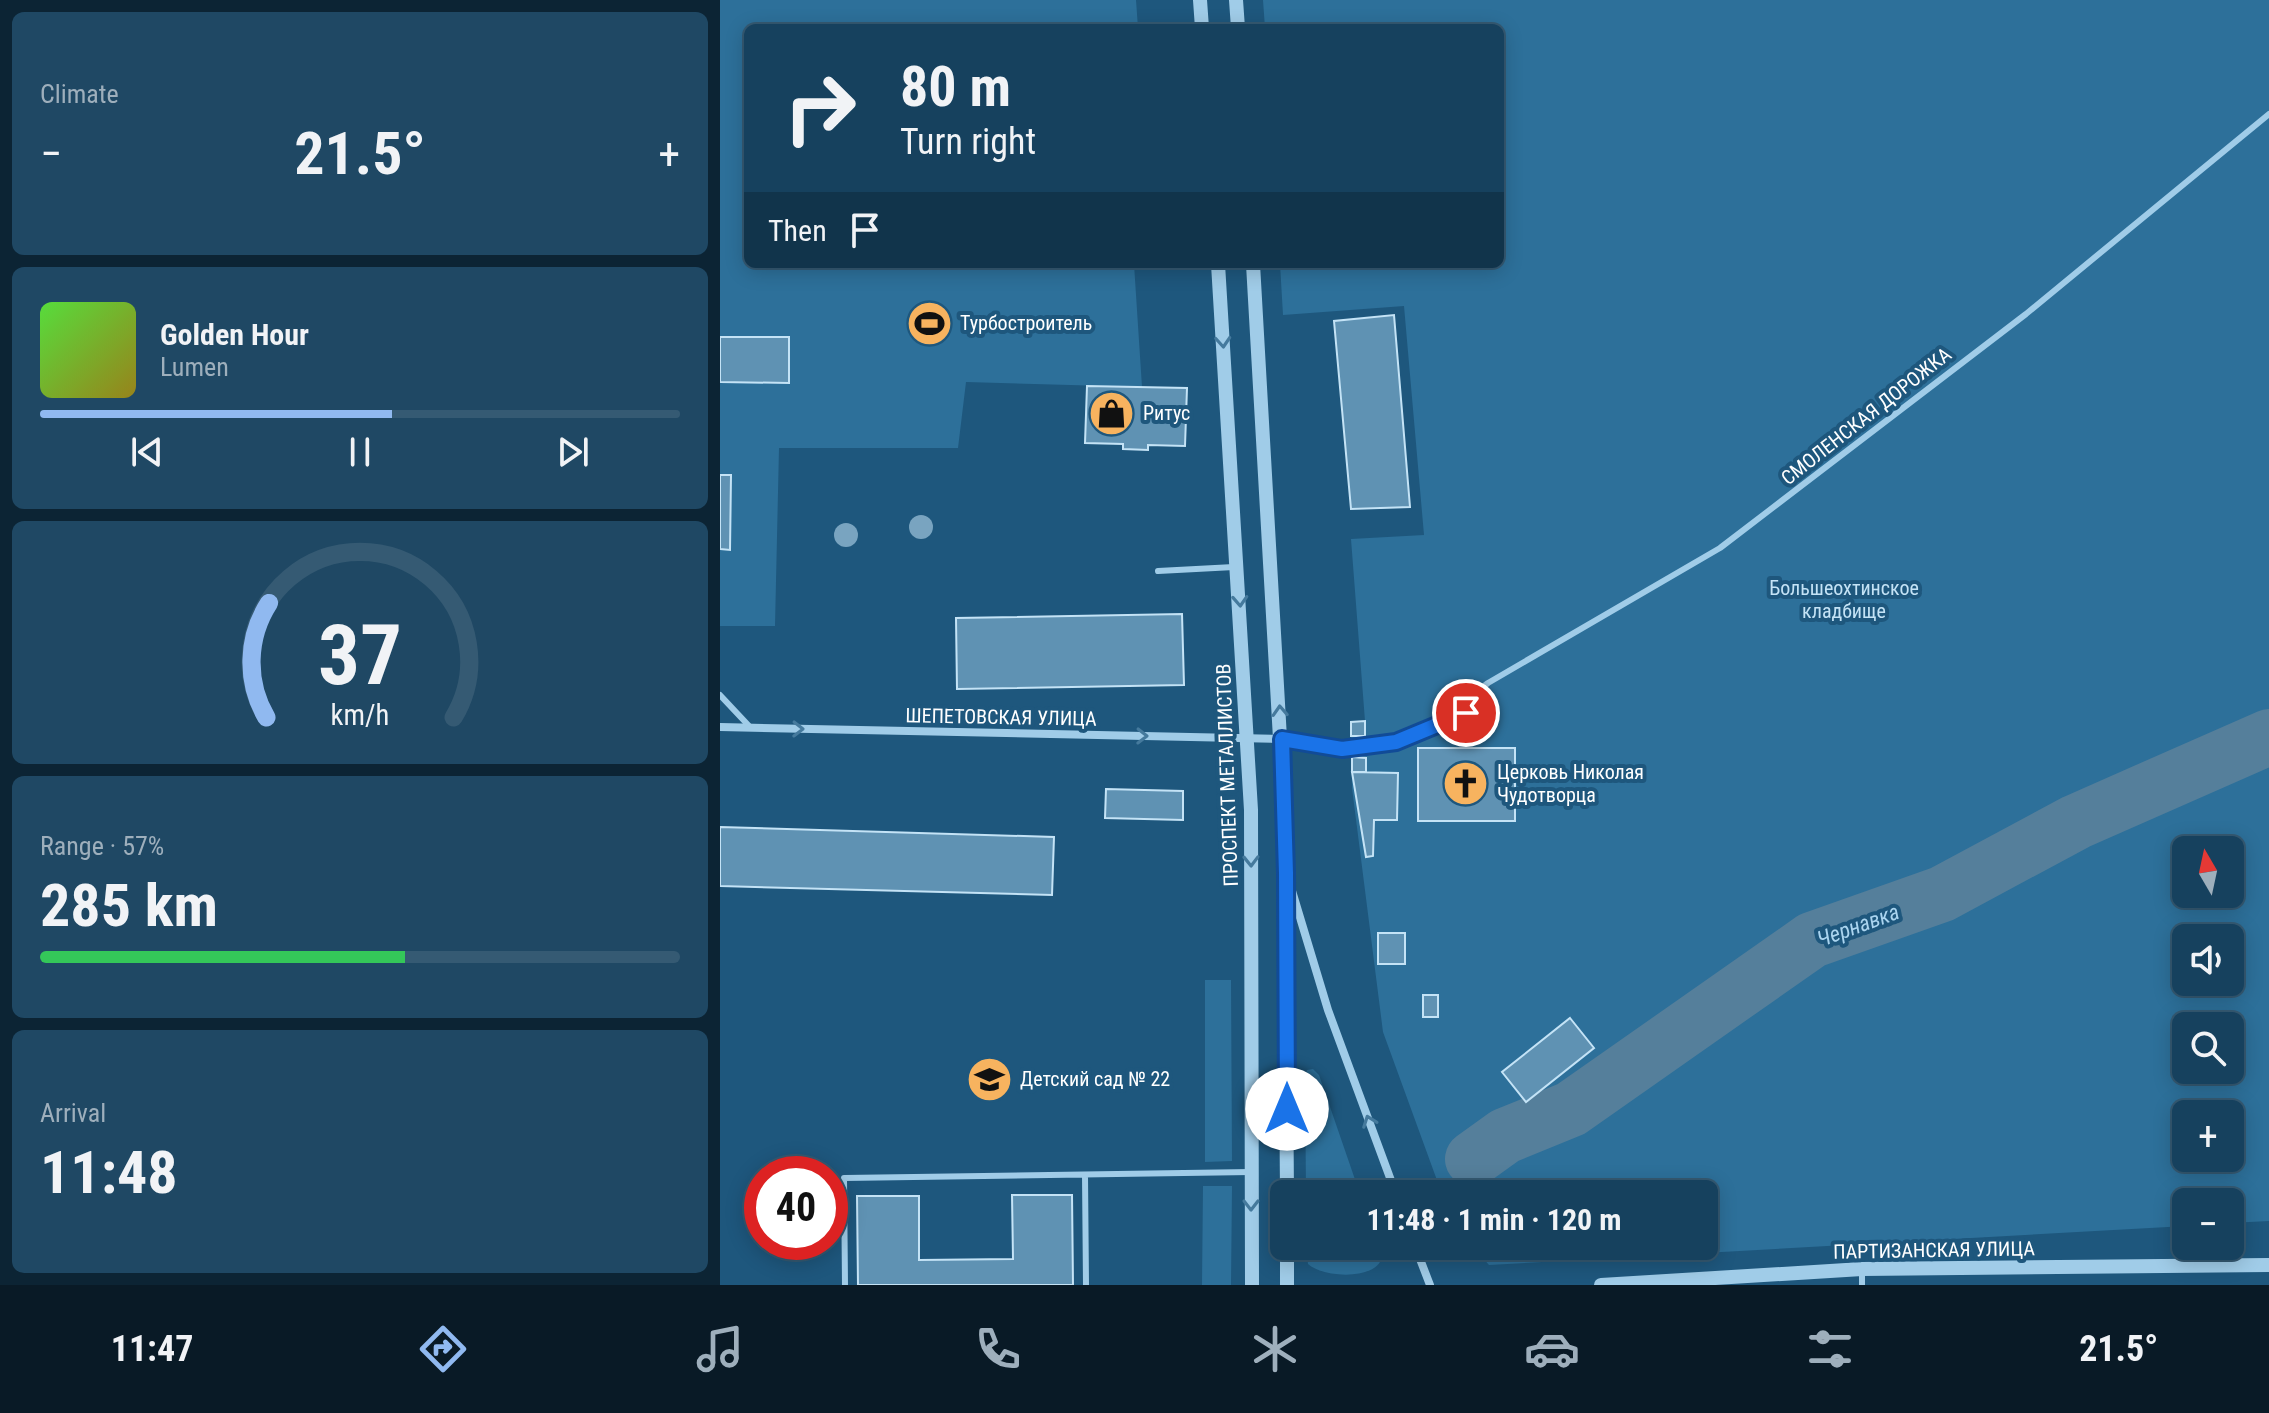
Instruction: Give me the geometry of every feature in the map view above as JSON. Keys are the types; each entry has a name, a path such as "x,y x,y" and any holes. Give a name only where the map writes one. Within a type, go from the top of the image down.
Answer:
{"street":[{"path":"1200,0 1202,24"},
{"path":"1236,0 1238,24"},
{"name":"ПРОСПЕКТ МЕТАЛЛИСТОВ","path":"1218,268 1248,739 1252,1285"},
{"path":"1253,268 1282,739 1286,873 1287,1180"},
{"name":"ШЕПЕТОВСКАЯ УЛИЦА","path":"720,727 1282,739"},
{"path":"1286,873 1328,1010 1391,1180"},
{"path":"1287,1260 1287,1285"},
{"path":"1420,1260 1430,1285"},
{"name":"ПАРТИЗАНСКАЯ УЛИЦА","path":"1601,1285 1862,1269 2269,1265"}],"lane":[{"name":"СМОЛЕНСКАЯ ДОРОЖКА","path":"1282,739 1342,749 1396,742 1466,713 1471,696 1488,683 1720,548 2026,314 2269,114"},
{"path":"1158,571 1238,567"},
{"path":"720,695 751,727"},
{"path":"845,1285 844,1178 1251,1172"},
{"path":"1085,1175 1086,1285"},
{"path":"1862,1269 1862,1285"}],"green space":[{"name":"Турбостроитель","path":"720,0 1136,0 1138,24 744,24 744,268 1134,268 1142,387 966,382 958,448 779,448 775,626 720,626"},
{"name":"Большеохтинское кладбище","path":"1263,0 2269,0 2269,1221 2244,1222 2244,1188 2172,1188 2172,1227 1718,1252 1718,1180 1437,1180 1383,1032 1352,788 1351,722 1365,721 1351,539 1424,535 1404,306 1283,315 1280,268 1504,268 1504,24 1265,24"},
{"path":"1205,980 1231,980 1232,1161 1205,1162"},
{"path":"1313,1069 1319,1075 1355,1180 1306,1180 1307,1070"},
{"path":"1203,1186 1232,1186 1231,1285 1202,1285"},
{"path":"1308,1260 1380,1262 1366,1272 1345,1275 1324,1272 1308,1264"},
{"name":"Большеохтинское кладбище","path":"1485,1260 1578,1260 1489,1265"}],"building":[{"path":"1394,315 1410,507 1351,509 1334,321"},
{"path":"720,337 789,337 789,383 720,382"},
{"path":"1087,386 1187,388 1185,446 1148,445 1148,450 1123,449 1123,444 1085,443"},
{"path":"720,475 731,475 730,550 720,549"},
{"path":"1182,614 1184,685 957,689 956,618"},
{"path":"1365,721 1365,736 1351,736 1351,722"},
{"name":"Церковь Николая Чудотворца","path":"1418,748 1515,748 1515,821 1418,821"},
{"path":"1352,757 1366,758 1366,772 1352,772"},
{"path":"1352,772 1398,773 1397,820 1374,820 1373,856 1366,857"},
{"path":"1106,789 1183,791 1183,820 1105,818"},
{"path":"720,827 1054,837 1052,895 720,886"},
{"path":"1378,933 1405,933 1405,964 1378,964"},
{"path":"1423,995 1438,995 1438,1017 1423,1017"},
{"path":"1570,1018 1594,1048 1526,1102 1502,1072"},
{"path":"1012,1195 1072,1195 1073,1285 858,1285 857,1196 919,1196 919,1260 1013,1259"}],"waterway":[{"name":"Чернавка","path":"1473,1159 1505,1136 1571,1109 1812,940 1942,894 2076,822 2269,737"}],"place":[{"name":"Турбостроитель","path":"929,323"},
{"name":"Ритус","path":"1112,413"},
{"name":"Церковь Николая Чудотворца","path":"1466,784"},
{"name":"Детский сад № 22","path":"989,1079"}],"route":[{"path":"1287,1109 1282,739 1342,749 1396,742 1466,713"}]}
